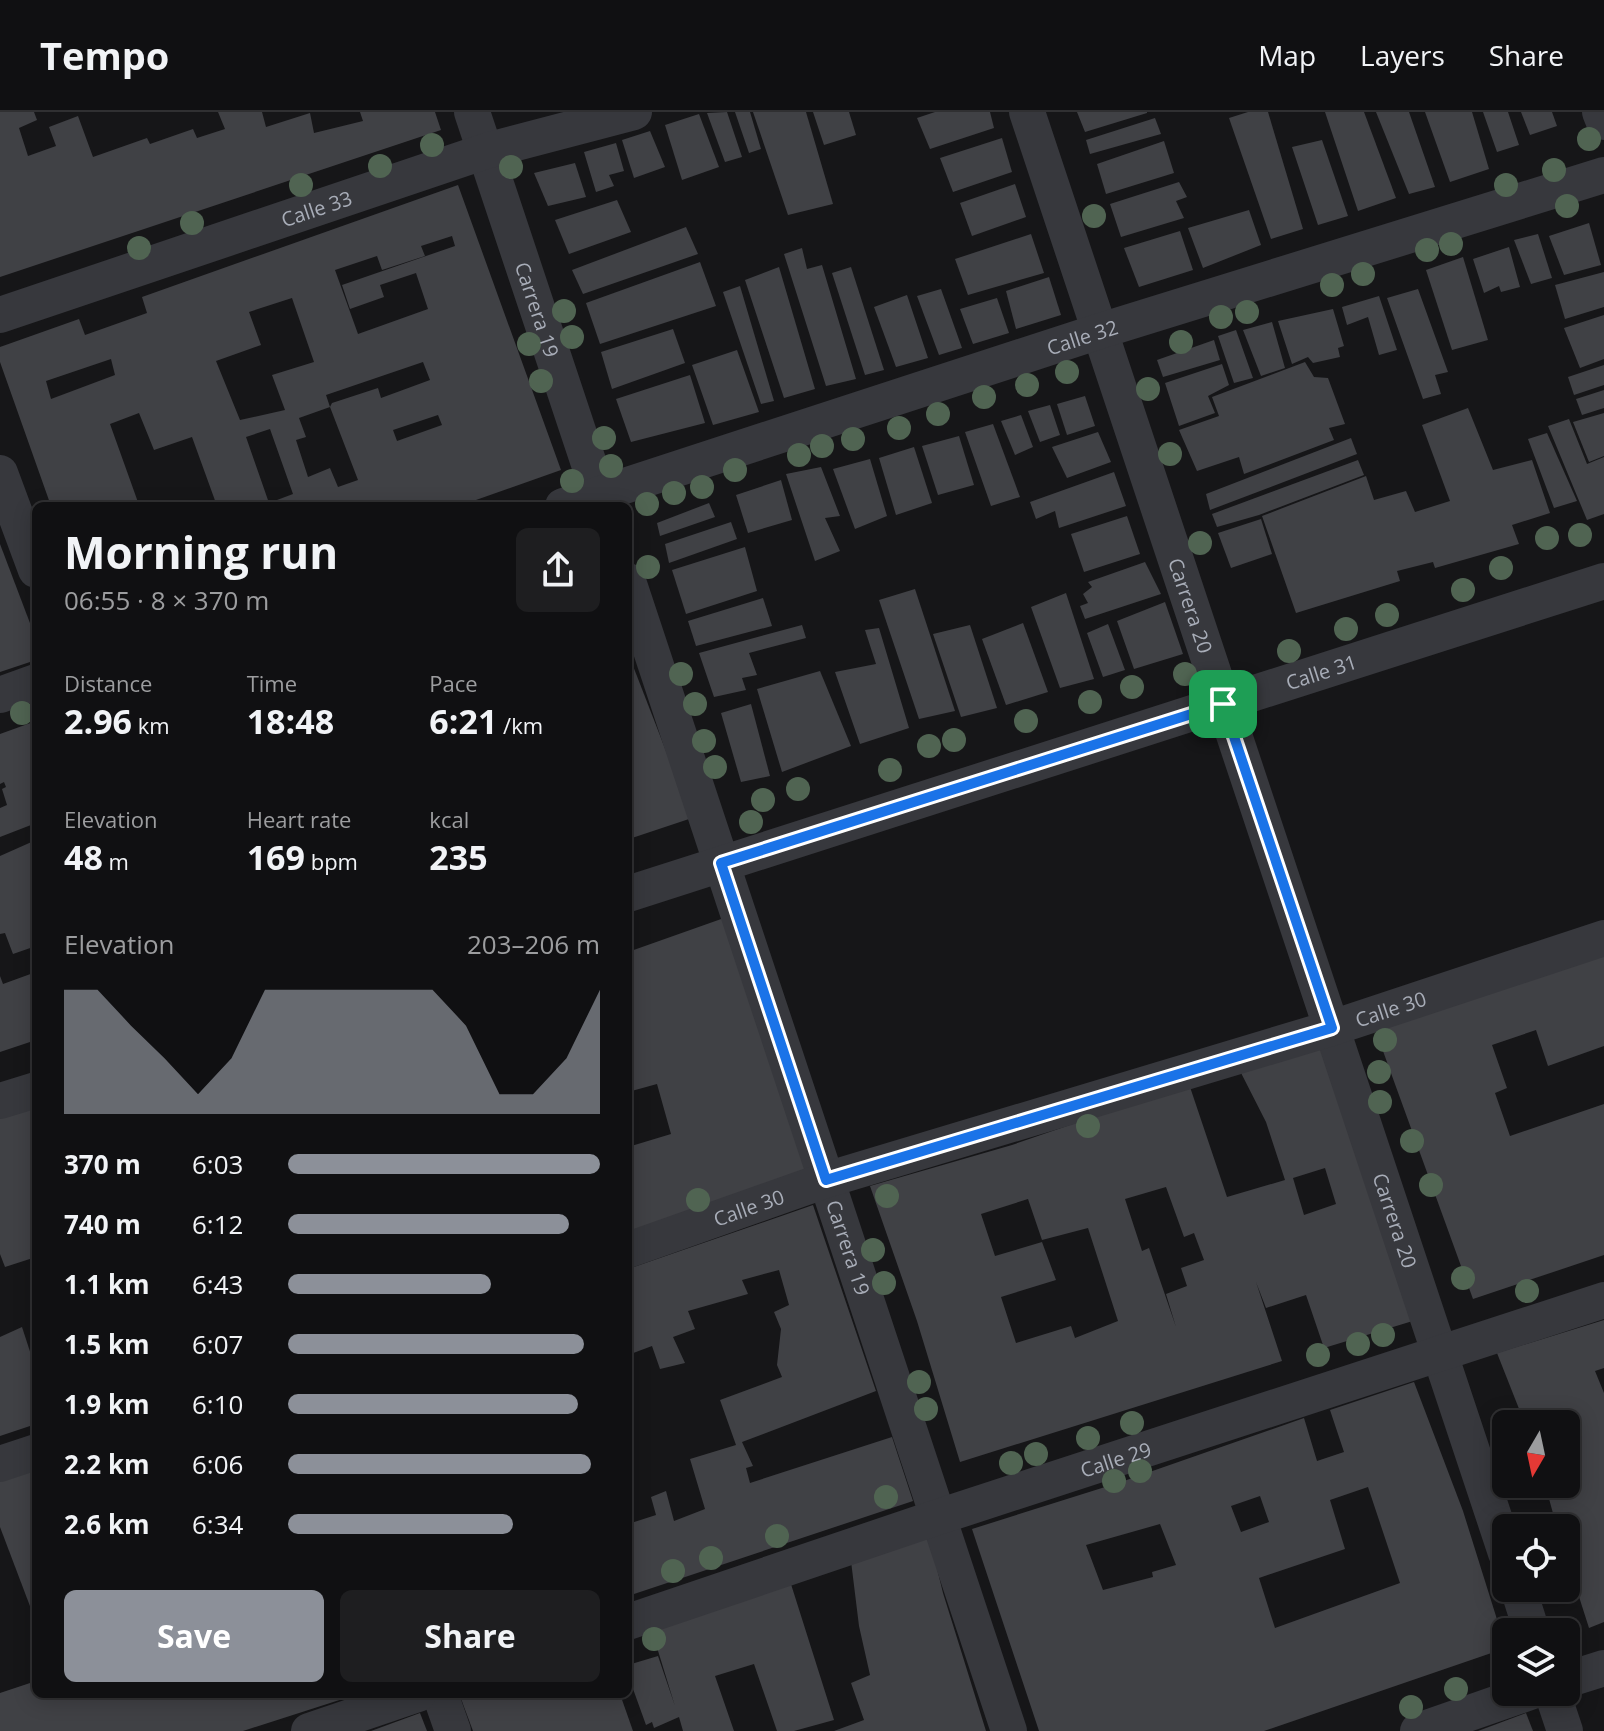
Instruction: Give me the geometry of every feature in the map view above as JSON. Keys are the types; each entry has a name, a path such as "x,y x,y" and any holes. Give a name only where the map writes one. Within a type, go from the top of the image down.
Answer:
{"street":[{"name":"Carrera 19","path":"472,112 601,500"},
{"name":"Calle 33","path":"0,315 486,151 634,112"},
{"name":"Carrera 20","path":"1027,112 1493,1514"},
{"path":"1600,112 1604,122"},
{"name":"Calle 32","path":"601,500 1100,331 1604,175"},
{"path":"0,473 32,559"},
{"name":"Calle 31","path":"632,893 1604,581"},
{"name":"Carrera 19","path":"632,593 1009,1731"},
{"path":"0,695 32,683"},
{"name":"Calle 30","path":"632,1249 826,1180 1332,1028 1604,938"},
{"path":"0,1101 32,1091"},
{"name":"Calle 29","path":"632,1621 938,1517 1604,1300"},
{"path":"0,1464 32,1453"},
{"path":"1580,1676 1604,1668"},
{"path":"309,1731 406,1698"},
{"path":"441,1698 453,1731"},
{"path":"1418,1731 1492,1705"},
{"path":"1557,1706 1565,1731"}],"building":[{"path":"0,112 34,112 37,120 19,128 28,156 56,146 49,127 78,116 93,157 147,138 150,144 193,129 197,138 225,129 218,112 262,112 266,127 310,113 314,133 363,121 360,112 435,112 441,130 0,277"},
{"path":"727,112 742,157 725,162 707,113"},
{"path":"735,112 750,112 761,149 749,153"},
{"path":"753,112 806,112 833,204 788,215"},
{"path":"813,112 849,112 856,135 824,145"},
{"path":"935,112 990,112 994,128 930,149 917,118"},
{"path":"1077,112 1147,112 1147,113 1085,132"},
{"path":"1248,112 1268,112 1303,229 1271,239 1229,118"},
{"path":"1325,112 1364,112 1396,198 1358,211"},
{"path":"1376,112 1409,112 1435,187 1409,194"},
{"path":"1425,112 1472,112 1489,169 1450,182"},
{"path":"1483,112 1508,112 1519,145 1497,152"},
{"path":"1521,112 1552,112 1557,126 1530,135"},
{"path":"699,114 719,167 682,180 665,125"},
{"path":"1155,118 1161,134 1090,154 1086,140"},
{"path":"650,131 665,167 634,178 622,140"},
{"path":"1002,138 1012,172 953,192 940,158"},
{"path":"1322,140 1348,216 1318,225 1292,147"},
{"path":"1164,141 1174,173 1106,194 1097,164"},
{"path":"616,143 624,171 609,175 614,186 596,192 584,152"},
{"path":"575,163 586,197 548,206 534,173"},
{"path":"1179,182 1187,197 1176,201 1184,218 1121,237 1110,204"},
{"path":"1015,184 1026,217 972,236 960,203"},
{"path":"458,185 561,470 470,502 272,502 293,494 270,429 246,437 269,502 216,502 192,437 154,450 139,413 110,424 138,502 50,502 0,362 0,347 79,319 85,335 147,313 142,297","holes":["452,236 455,246 342,285 350,309 384,297 380,285 416,273 428,309 358,334 335,270 377,256 382,270 425,256 421,246","292,298 314,362 272,375 285,410 240,420 216,361 261,345 249,312","111,359 115,375 51,399 46,381","423,362 430,380 381,398 378,388 332,403 330,407 326,395","330,407 358,480 338,487 330,468 308,477 296,440 306,437 299,418","438,415 442,425 397,441 393,430"]},
{"path":"617,200 631,232 569,254 555,220"},
{"path":"1249,210 1261,245 1203,268 1188,228"},
{"path":"1589,223 1601,265 1564,275 1549,236"},
{"path":"686,227 698,254 583,294 572,270"},
{"path":"1180,231 1193,270 1139,287 1124,248"},
{"path":"1031,234 1044,273 968,295 955,259"},
{"path":"1538,234 1552,278 1531,284 1514,240"},
{"path":"1509,247 1520,287 1501,292 1499,286 1484,293 1473,259"},
{"path":"802,248 807,269 822,265 856,379 826,386 784,254"},
{"path":"1463,257 1488,340 1452,350 1426,270"},
{"path":"700,262 716,306 600,344 586,303"},
{"path":"779,267 815,389 784,398 745,280"},
{"path":"851,267 884,370 865,375 832,273"},
{"path":"1604,272 1604,307 1565,319 1555,285"},
{"path":"1049,277 1061,315 1016,329 1006,291"},
{"path":"740,286 774,401 761,404 723,292"},
{"path":"941,289 962,348 939,355 917,296"},
{"path":"1418,289 1448,372 1435,375 1441,394 1423,399 1387,298"},
{"path":"907,295 928,358 896,367 874,307"},
{"path":"1379,296 1397,350 1379,355 1368,317 1347,325 1342,307"},
{"path":"997,298 1009,333 973,344 960,309"},
{"path":"1333,309 1344,346 1338,348 1340,357 1313,363 1308,357 1292,364 1278,321"},
{"path":"1604,315 1604,359 1580,368 1564,328"},
{"path":"1272,322 1285,368 1261,376 1243,330"},
{"path":"673,329 685,363 612,389 601,352"},
{"path":"1236,330 1253,378 1234,383 1218,336"},
{"path":"1214,340 1220,360 1163,377 1157,360"},
{"path":"737,350 759,412 713,425 692,365"},
{"path":"1305,362 1314,377 1328,378 1345,424 1329,428 1334,440 1244,474 1239,457 1197,471 1179,430 1219,416 1212,397"},
{"path":"1222,364 1229,385 1208,396 1215,413 1179,426 1165,383"},
{"path":"1604,365 1604,385 1574,395 1568,377"},
{"path":"690,375 705,423 631,442 616,399"},
{"path":"1604,390 1604,408 1582,415 1576,399"},
{"path":"1085,396 1095,426 1067,435 1057,404"},
{"path":"1050,405 1060,435 1040,442 1028,411"},
{"path":"1468,408 1493,470 1532,460 1550,513 1512,525 1519,544 1435,568 1433,562 1397,571 1400,581 1296,613 1262,516 1366,476 1374,500 1406,491 1415,512 1450,501 1422,425"},
{"path":"1604,413 1604,456 1589,462 1573,422"},
{"path":"1021,415 1033,447 1015,455 1001,421"},
{"path":"1569,419 1587,464 1604,457 1604,514 1587,520 1548,426"},
{"path":"993,424 1020,497 991,506 965,432"},
{"path":"1098,432 1111,462 1067,478 1052,447"},
{"path":"1547,433 1577,501 1554,508 1528,439"},
{"path":"959,436 974,485 938,495 922,446"},
{"path":"1351,438 1357,454 1210,510 1206,494"},
{"path":"914,447 932,503 896,515 879,458"},
{"path":"870,459 887,516 855,529 833,469"},
{"path":"1358,460 1364,475 1259,515 1217,527 1212,514"},
{"path":"821,467 840,516 825,518 840,551 815,561 786,474"},
{"path":"1114,472 1126,506 1059,528 1055,511 1036,519 1030,502"},
{"path":"781,480 792,520 748,533 736,495"},
{"path":"709,503 715,517 660,536 657,523"},
{"path":"1127,516 1140,554 1084,572 1071,534"},
{"path":"1261,519 1272,554 1231,568 1218,533"},
{"path":"731,522 737,539 669,563 665,544"},
{"path":"0,544 32,628 32,661 0,672"},
{"path":"745,547 757,591 686,614 672,570"},
{"path":"1145,562 1161,594 1085,619 1080,606 1088,603 1083,594 1092,587 1088,582"},
{"path":"915,589 955,711 919,719 879,600"},
{"path":"1066,593 1094,679 1060,688 1031,607"},
{"path":"763,598 772,626 696,646 688,621"},
{"path":"1165,602 1183,654 1134,669 1117,621"},
{"path":"1023,623 1048,692 1006,705 982,639"},
{"path":"1108,624 1125,670 1103,677 1087,633"},
{"path":"802,625 806,638 749,653 757,675 742,678 746,690 714,697 699,653"},
{"path":"970,625 997,708 961,717 933,634"},
{"path":"879,628 909,728 860,744 835,672 876,664 865,630"},
{"path":"632,663 692,818 632,838"},
{"path":"820,671 851,746 782,772 757,689"},
{"path":"751,704 770,776 741,782 721,713"},
{"path":"32,722 32,827 0,837 0,808 7,805 2,789 6,787 4,782 0,784 0,734"},
{"path":"32,842 32,947 13,954 5,933 0,934 0,856"},
{"path":"724,918 808,1173 632,1231 632,1146 671,1134 657,1084 632,1091 632,951"},
{"path":"1604,954 1604,1046 1548,1066 1536,1030 1492,1045 1507,1088 1495,1093 1510,1136 1604,1104 1604,1255 1473,1299 1375,1029"},
{"path":"32,973 32,1041 0,1052 0,976 3,984"},
{"path":"1325,1038 1416,1320 1324,1348 1306,1295 1266,1308 1256,1282 1282,1361 960,1462 917,1321 870,1186 1012,1145 1189,1084 1227,1197 1285,1180 1266,1122 1238,1067","holes":["1325,1168 1336,1204 1304,1215 1293,1178","1166,1187 1184,1237 1194,1233 1204,1260 1181,1268 1187,1286 1166,1294 1176,1327 1149,1248 1142,1251 1125,1199","1028,1199 1042,1240 1088,1228 1118,1321 1075,1338 1071,1326 1016,1343 1001,1297 1056,1280 1042,1242 995,1256 981,1214"]},
{"path":"32,1108 32,1258 5,1267 0,1254 0,1118"},
{"path":"813,1205 876,1391 742,1442 753,1466 746,1468 750,1483 892,1437 913,1501 632,1595 632,1523 656,1515 651,1497 666,1491 674,1521 705,1509 690,1459 736,1445 720,1400 782,1377 777,1365 781,1329 774,1312 789,1305 779,1270 742,1280 748,1294 688,1311 695,1329 673,1337 685,1363 660,1369 652,1346 632,1354 632,1268"},
{"path":"1604,1320 1604,1368 1595,1371 1604,1393 1604,1622 1589,1628 1580,1600 1580,1514 1553,1514 1549,1498 1580,1498 1580,1410 1519,1410 1497,1353"},
{"path":"22,1327 32,1358 32,1425 0,1436 0,1337"},
{"path":"1414,1382 1463,1511 1497,1618 1492,1618 1492,1653 1264,1731 1039,1731 972,1529 1121,1482 1304,1418 1317,1461 1344,1452 1330,1410","holes":["1368,1487 1400,1583 1275,1628 1259,1578 1345,1549 1330,1500","1260,1496 1269,1522 1241,1532 1231,1506","1160,1524 1176,1565 1152,1572 1153,1577 1103,1590 1086,1545"]},
{"path":"32,1466 32,1611 0,1527 0,1477"},
{"path":"929,1536 943,1593 986,1731 834,1731 864,1720 851,1683 870,1675 859,1626 851,1561"},
{"path":"790,1581 834,1720 794,1731 777,1731 754,1664 715,1676 734,1731 683,1731 679,1717 654,1728 652,1722 646,1725 632,1686 632,1664 658,1656 675,1706 651,1628"},
{"path":"32,1682 32,1698 346,1698 243,1731 0,1731 0,1693"},
{"path":"461,1698 621,1698 633,1731 473,1731"},
{"path":"420,1713 427,1731 371,1731"},
{"path":"1526,1713 1533,1731 1478,1731"}],"route":[{"path":"1223,704 1332,1028 826,1180 721,863 1223,704"}]}
